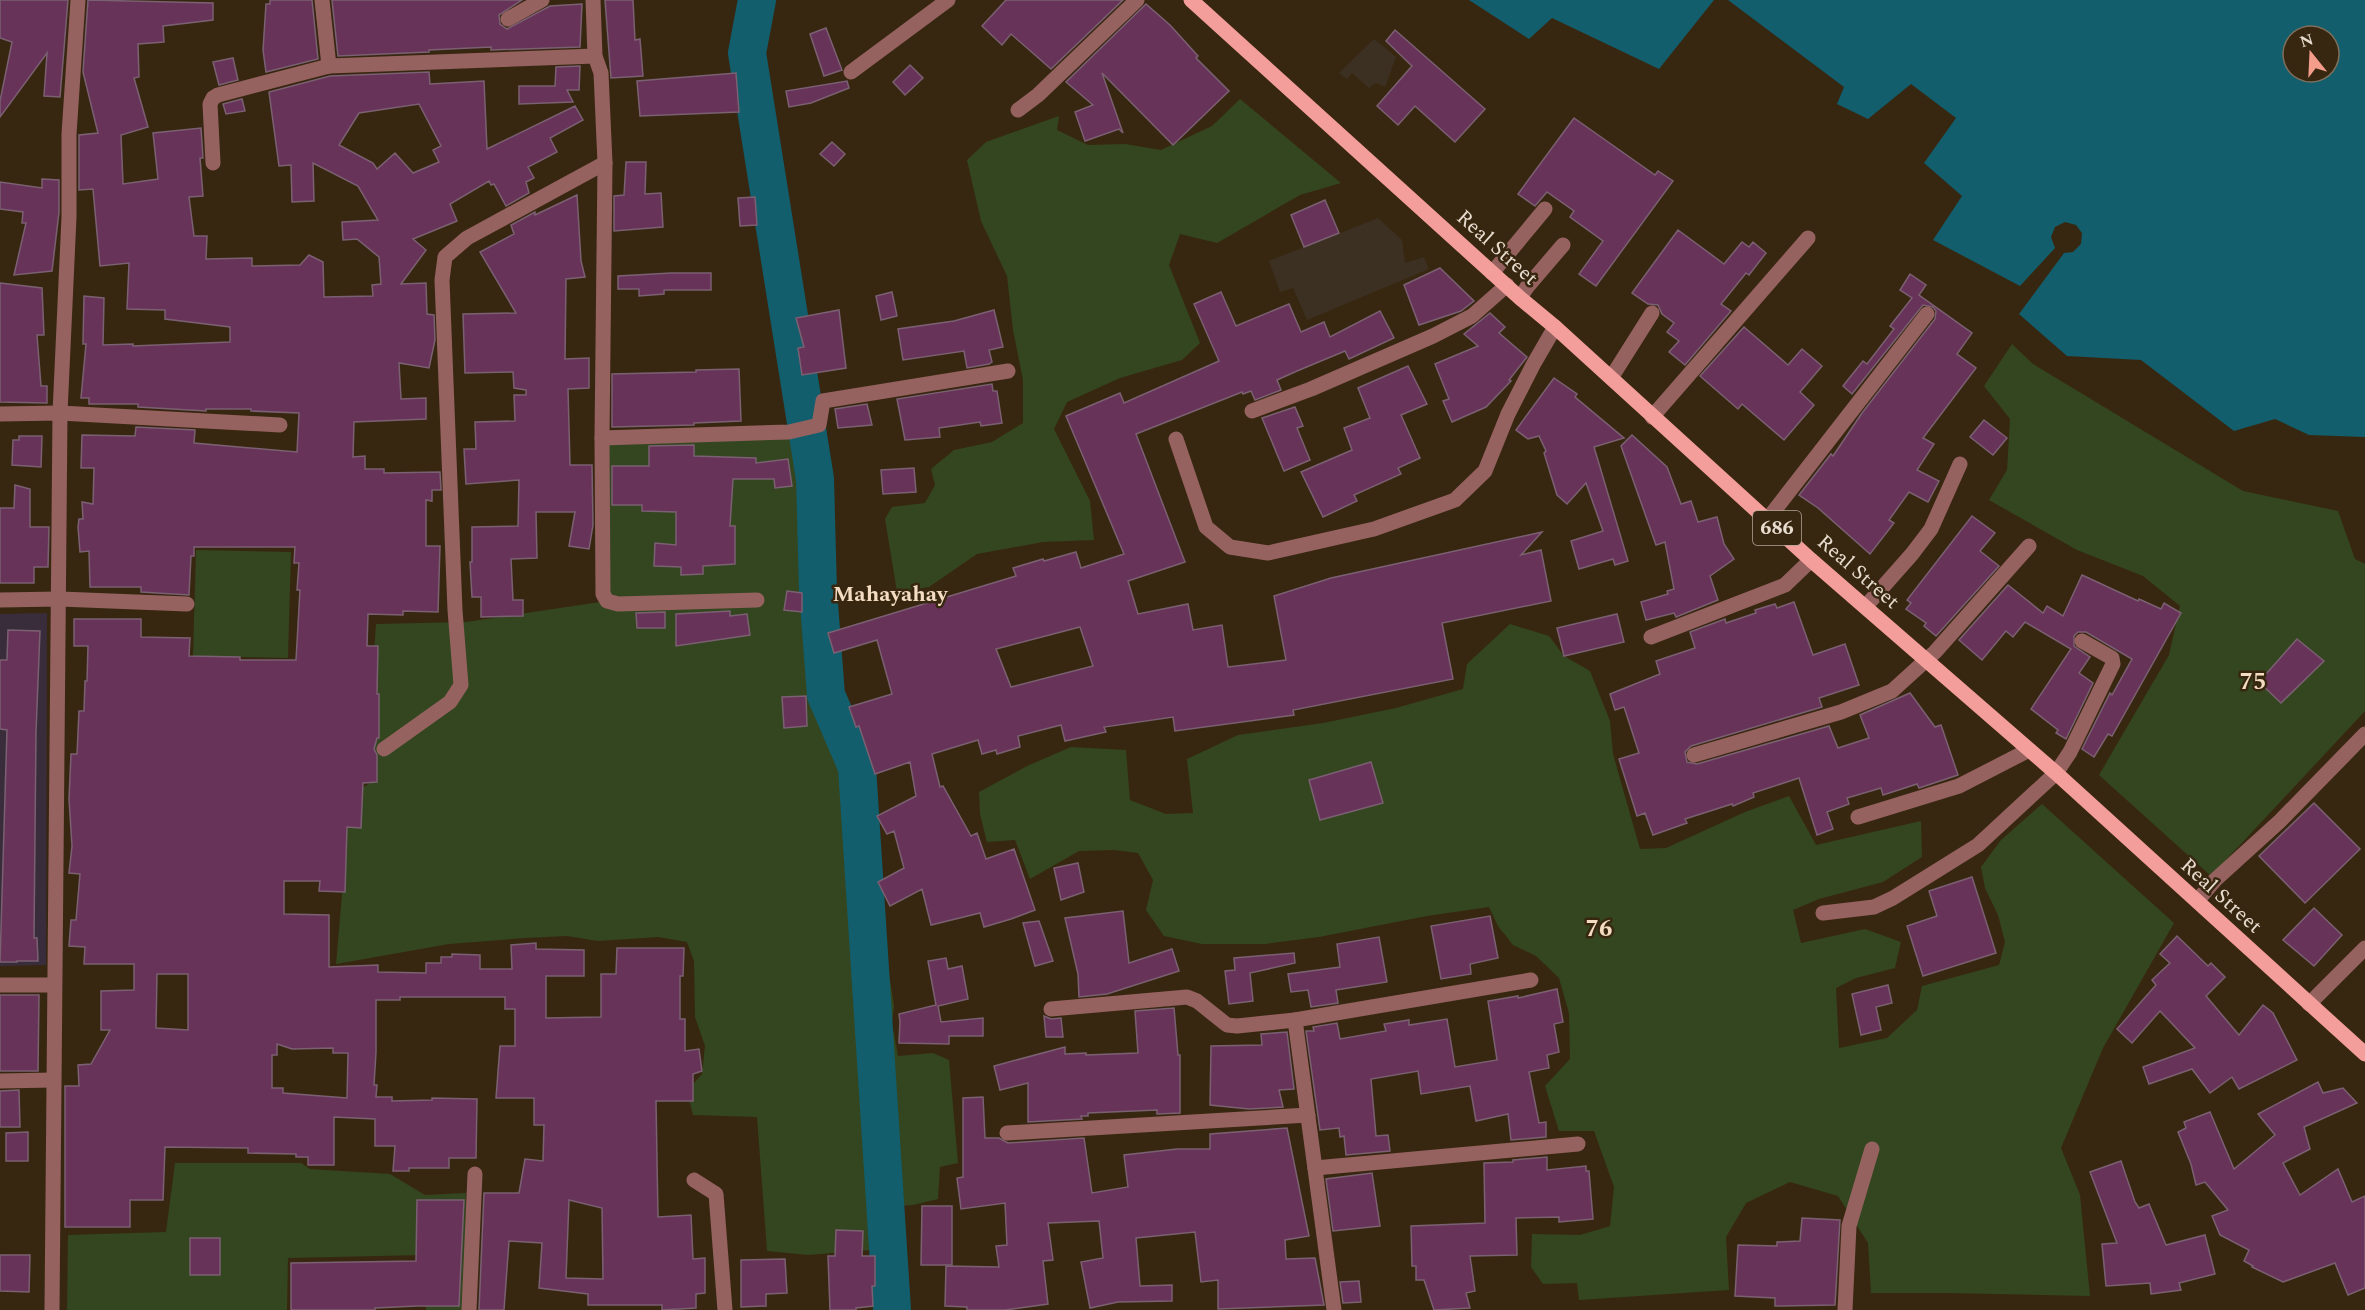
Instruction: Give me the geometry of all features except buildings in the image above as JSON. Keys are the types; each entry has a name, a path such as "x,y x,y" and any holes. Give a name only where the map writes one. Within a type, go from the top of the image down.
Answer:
{"main road":[{"name":"Real Street","path":"1191,0 1811,560 2056,773 2365,1054"}],"street":[{"path":"52,1310 60,413 69,217 69,134 78,0"},
{"path":"322,0 329,66"},
{"path":"508,19 542,0"},
{"path":"593,0 595,56 601,73 604,163 603,594 607,601 618,604 757,600"},
{"path":"851,72 948,0"},
{"path":"1018,110 1038,95 1137,0"},
{"path":"213,164 210,104 213,98 329,66 595,56"},
{"path":"384,749 450,702 461,685 455,610 442,280 445,257 467,238 604,163"},
{"path":"1492,273 1545,209"},
{"path":"1652,417 1808,238"},
{"path":"1520,298 1563,245"},
{"path":"1252,411 1311,389 1433,336 1472,316 1507,285"},
{"path":"1611,378 1652,313"},
{"path":"1767,519 1927,314"},
{"path":"1176,439 1206,527 1230,547 1268,553 1374,529 1455,500 1485,471 1508,414 1555,327"},
{"path":"602,438 789,432 819,425 823,401 1008,371"},
{"path":"0,414 60,413 280,425"},
{"path":"1866,606 1931,529 1960,465"},
{"path":"1694,755 1841,712 1892,691 1927,660 2029,546"},
{"path":"1651,637 1785,585 1811,560"},
{"path":"0,600 60,599 187,604"},
{"path":"1823,913 1874,907 1893,898 1978,844 2056,773 2070,752 2113,664 2112,658 2082,641"},
{"path":"2197,901 2215,880 2280,822 2365,734"},
{"path":"1858,817 1959,786 2029,750"},
{"path":"2309,1004 2365,948"},
{"path":"1051,1009 1188,997 1197,1001 1227,1025 1237,1026 1295,1020 1531,981"},
{"path":"0,985 54,985"},
{"path":"1295,1020 1334,1310"},
{"path":"0,1081 53,1080"},
{"path":"1007,1133 1308,1115"},
{"path":"1315,1168 1578,1144"},
{"path":"1845,1310 1849,1226 1872,1149"},
{"path":"469,1310 475,1174"},
{"path":"694,1180 716,1194 724,1310"}],"shaded area":[{"path":"1374,39 1396,57 1385,87 1376,83 1369,88 1352,73 1347,79 1339,73"},
{"path":"1378,218 1402,240 1405,263 1424,257 1429,269 1307,320 1293,288 1280,292 1269,261"},
{"path":"47,613 46,965 0,966 0,614"}],"green space":[{"path":"1240,99 1341,183 1300,195 1217,243 1180,234 1169,265 1200,343 1182,360 1120,378 1067,402 1054,429 1090,501 1094,540 1043,542 977,554 929,587 897,592 885,519 892,507 925,503 935,485 931,469 954,450 992,442 1023,423 1023,380 1013,330 1007,276 981,221 967,160 986,142 1059,116 1057,130 1088,145 1125,144 1161,150 1212,126"},
{"path":"2012,344 2033,364 2243,491 2338,511 2355,559 2365,564 2365,711 2211,876 2099,775 2169,655 2180,606 2143,576 2077,550 1989,500 2007,470 2010,419 1984,386"},
{"path":"605,439 804,439 815,479 818,591 825,666 834,699 863,761 879,909 894,1006 892,1023 898,1056 933,1053 949,1060 958,1163 940,1167 938,1199 913,1205 870,1208 871,1250 808,1255 767,1251 757,1117 693,1115 687,1091 702,1074 705,1046 695,1017 694,961 687,942 658,937 598,941 567,936 525,938 449,944 336,964 346,849 344,798 369,784 368,737 376,624 466,622 600,602"},
{"path":"196,550 291,552 288,658 193,656"},
{"path":"1510,624 1549,636 1564,656 1590,671 1610,721 1613,754 1640,849 1666,848 1745,812 1789,796 1816,845 1921,821 1922,857 1883,882 1819,899 1793,910 1801,943 1865,929 1901,942 1895,968 1856,978 1836,988 1839,1048 1887,1038 1917,1010 1922,986 1999,965 2005,942 1998,915 1985,888 1981,867 2001,840 2042,804 2174,923 2103,1048 2061,1148 2080,1195 2090,1296 1871,1293 1868,1243 1838,1196 1790,1182 1746,1203 1726,1237 1729,1290 1579,1300 1577,1283 1543,1284 1531,1267 1532,1234 1580,1235 1610,1226 1614,1187 1594,1131 1559,1131 1545,1086 1570,1059 1569,1013 1559,978 1536,956 1513,945 1498,926 1489,907 1427,916 1319,937 1265,944 1202,944 1164,936 1146,910 1153,880 1138,853 1114,850 1079,851 1030,879 1015,840 987,842 980,814 979,792 1027,766 1071,747 1126,750 1130,800 1166,814 1193,813 1187,759 1238,735 1323,723 1396,708 1463,689 1467,664"},
{"path":"175,1163 301,1163 310,1169 390,1174 425,1195 466,1193 464,1310 426,1310 423,1255 288,1258 287,1310 67,1310 68,1235 166,1232"}],"water":[{"path":"1469,0 1714,0 1659,69 1552,18 1529,39"},
{"path":"1728,0 2365,0 2365,437 2309,435 2275,419 2234,431 2141,360 2067,356 2019,314 2064,253 2073,252 2081,244 2082,233 2076,225 2065,222 2055,227 2051,237 2055,248 2020,286 1933,240 1962,196 1924,163 1956,118 1911,84 1868,119 1837,104 1844,87"}],"waterway":[{"path":"757,0 747,53 815,479 818,591 826,695 857,767 892,1310"}],"district":[{"name":"Mahayahay","path":"890,594"},
{"name":"75","path":"2253,682"},
{"name":"76","path":"1599,929"}]}
